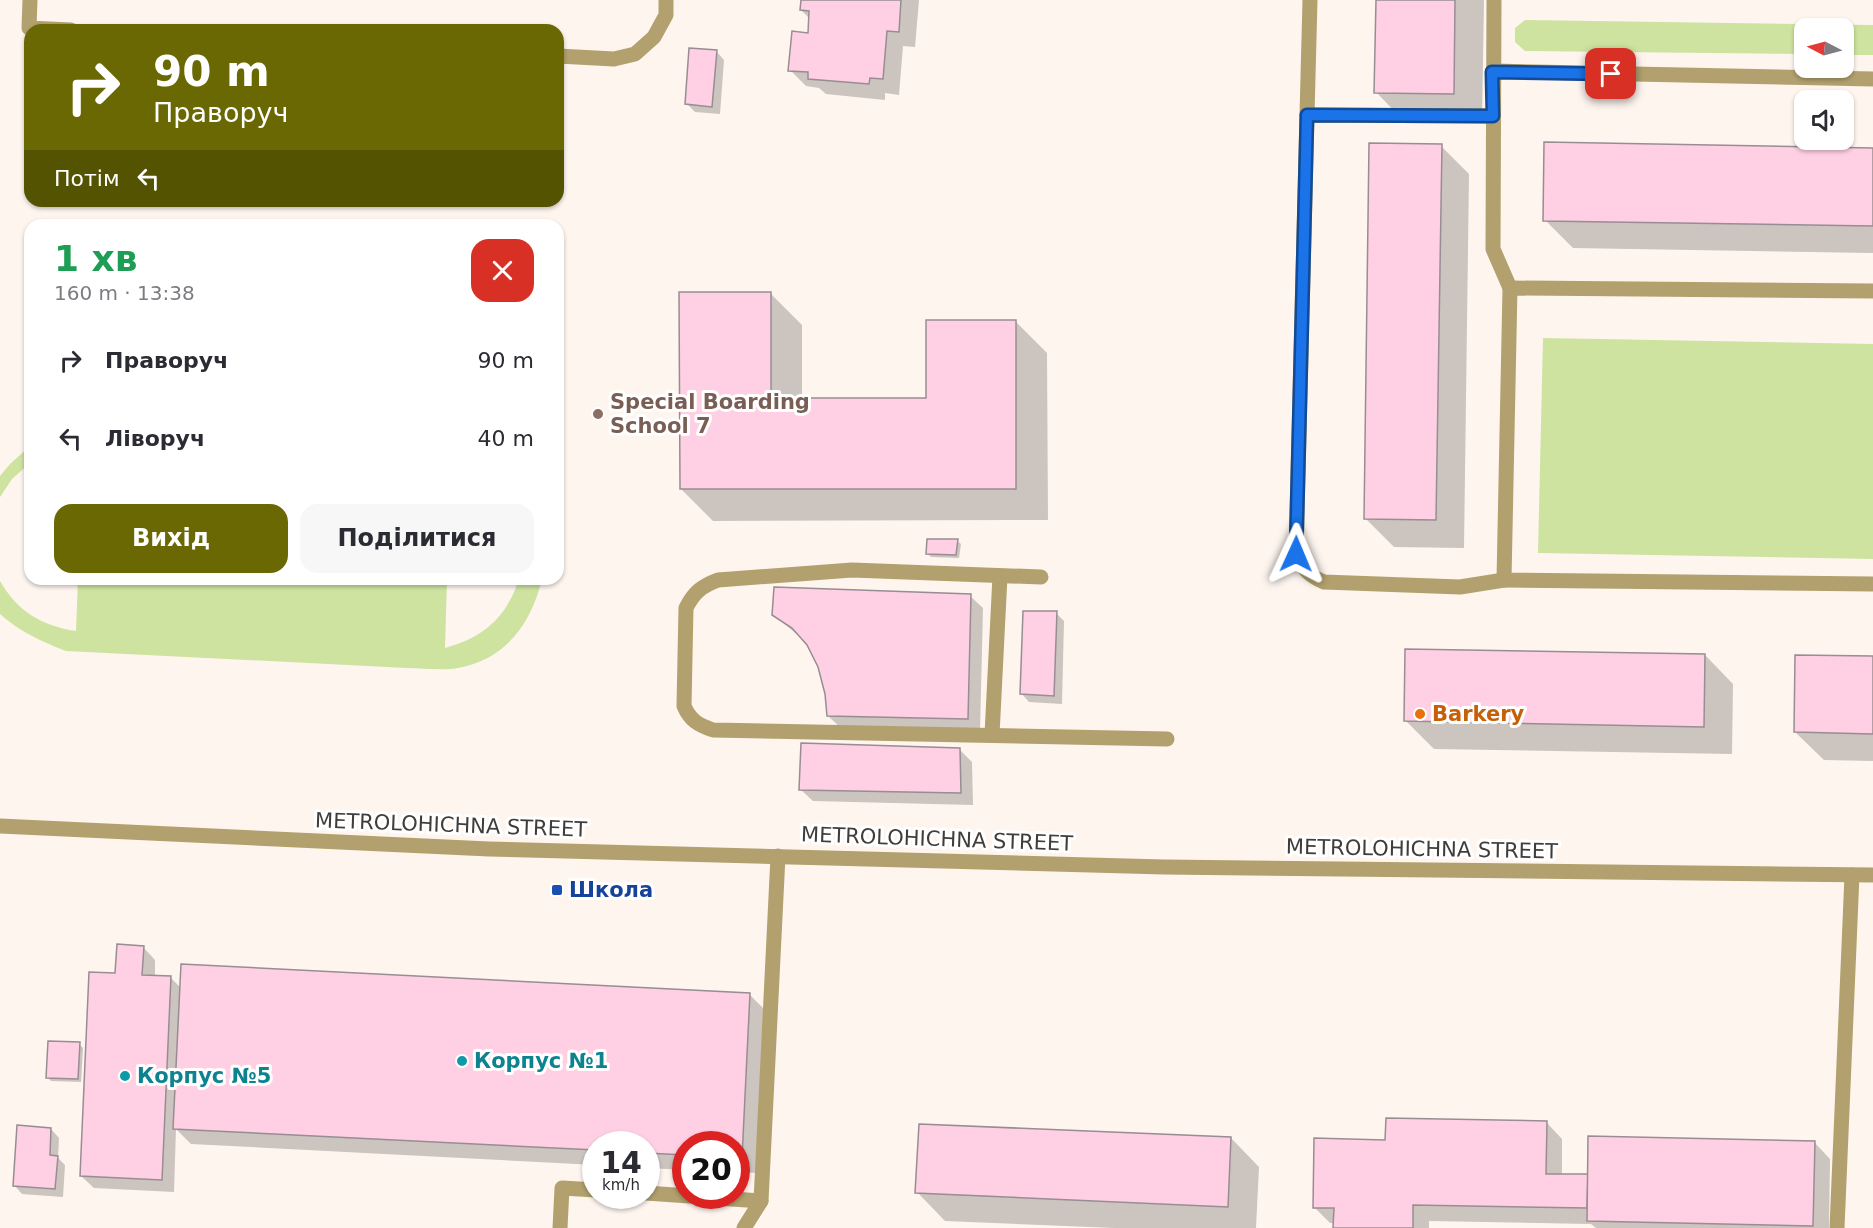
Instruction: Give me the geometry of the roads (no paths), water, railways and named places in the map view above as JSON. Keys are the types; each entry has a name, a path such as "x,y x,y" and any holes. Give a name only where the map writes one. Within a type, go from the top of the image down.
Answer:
{"street":[{"path":"29,24 30,0"},
{"path":"564,56 614,59 635,54 654,37 666,15 666,0"},
{"path":"1310,0 1296,554 1303,568 1312,577 1324,582 1460,587 1504,580 1873,584"},
{"path":"1494,0 1493,249 1509,288 1504,580"},
{"path":"1492,72 1873,79"},
{"path":"1307,115 1493,116"},
{"path":"1509,288 1873,291"},
{"path":"1041,577 852,570 718,580 704,585 692,596 686,608 684,706 688,717 700,726 712,730 1167,739"},
{"path":"992,735 1000,576"},
{"name":"METROLOHICHNA STREET","path":"0,826 489,849 1187,867 1873,875"},
{"path":"744,1228 761,1201 778,856"},
{"path":"1837,1228 1852,875"},
{"path":"560,1228 562,1188 582,1189"},
{"path":"660,1194 761,1201"}],"place":[{"name":"Special Boarding School 7","path":"598,414"},
{"name":"Barkery","path":"1420,714"},
{"name":"Школа","path":"557,890"},
{"name":"Корпус №1","path":"462,1061"},
{"name":"Корпус №5","path":"125,1076"}]}
